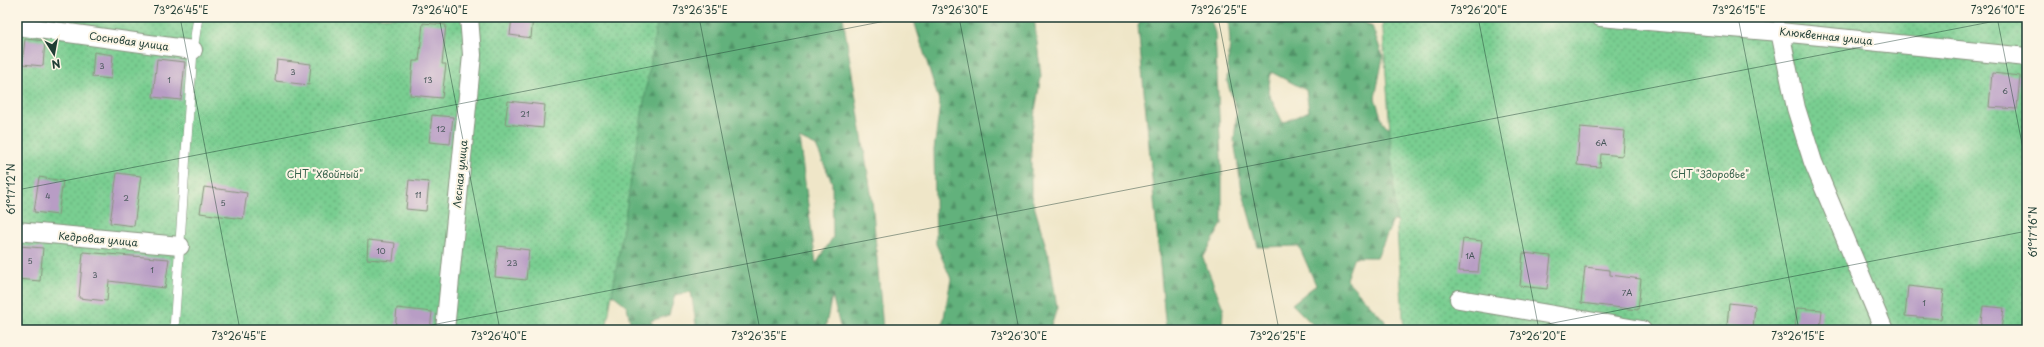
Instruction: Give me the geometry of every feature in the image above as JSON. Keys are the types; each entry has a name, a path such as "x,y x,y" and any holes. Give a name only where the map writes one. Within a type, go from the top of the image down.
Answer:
{"street":[{"name":"Лесная улица","path":"444,330 472,55 469,17"},
{"name":"Клюквенная улица","path":"1600,17 1779,24 2027,57"},
{"path":"1779,24 1796,108 1813,162 1884,330"},
{"name":"Сосновая улица","path":"17,26 193,50"},
{"name":"Кедровая улица","path":"17,231 180,246"},
{"path":"1458,299 1642,330"}],"lane":[{"path":"174,330 193,50 198,17"}],"green space":[{"name":"СНТ \"Хвойный\"","path":"17,17 658,17 606,330 17,330"},
{"path":"663,17 843,17 872,199 883,330 841,330 832,295 825,330 697,330 691,292 675,295 669,315 650,321 659,330 630,330 631,327 627,306 601,285 526,330 657,22","holes":["799,138 816,146 832,182 833,237 816,264"]},
{"path":"914,17 1034,17 1041,76 1031,135 1031,195 1050,261 1057,308 1050,330 944,330 942,328 951,279 936,244 934,150 940,104"},
{"path":"1143,17 1210,17 1215,33 1222,178 1222,224 1203,258 1223,308 1222,330 1166,330 1138,26"},
{"path":"1228,17 1352,17 1372,26 1383,57 1375,98 1383,123 1413,145 1421,215 1393,221 1377,257 1354,257 1346,279 1385,321 1385,330 1318,330 1292,304 1316,285 1299,246 1258,247 1242,190 1234,141 1237,112 1227,81 1230,41","holes":["1271,72 1306,90 1309,111 1283,123 1268,92"]},
{"name":"СНТ \"Здоровье\"","path":"1382,17 2027,17 2027,330 1404,330"}],"building":[{"path":"512,17 533,17 531,38 510,35"},
{"path":"423,23 446,25 442,64 446,64 442,98 410,95 413,61 419,61"},
{"path":"25,39 45,41 43,66 22,64"},
{"path":"94,52 113,55 111,79 92,77"},
{"path":"157,59 185,62 181,100 153,97"},
{"path":"277,60 311,64 309,85 275,81"},
{"path":"1992,73 2020,76 2017,109 1989,107"},
{"path":"508,101 545,105 543,128 505,124"},
{"path":"432,115 453,117 450,144 429,142"},
{"path":"1580,127 1625,131 1623,156 1601,154 1600,167 1577,165"},
{"path":"117,173 141,176 134,226 110,223"},
{"path":"39,177 63,181 58,215 34,212"},
{"path":"409,180 429,182 426,211 406,209"},
{"path":"204,187 247,193 243,219 200,213"},
{"path":"1463,239 1482,241 1478,272 1459,271"},
{"path":"368,240 395,243 393,261 367,259"},
{"path":"19,246 43,248 40,281 17,279"},
{"path":"498,246 529,250 526,280 495,277"},
{"path":"83,252 169,259 165,288 109,281 107,301 79,298"},
{"path":"1523,253 1551,256 1547,289 1520,286"},
{"path":"1585,267 1610,270 1610,275 1641,279 1638,310 1581,303"},
{"path":"1908,286 1944,290 1941,319 1905,316"},
{"path":"1729,303 1755,306 1753,329 1727,326"},
{"path":"1983,306 2004,308 2001,330 1980,330"},
{"path":"397,308 432,312 430,330 395,330"},
{"path":"1797,308 1822,310 1820,330 1795,330"}]}
